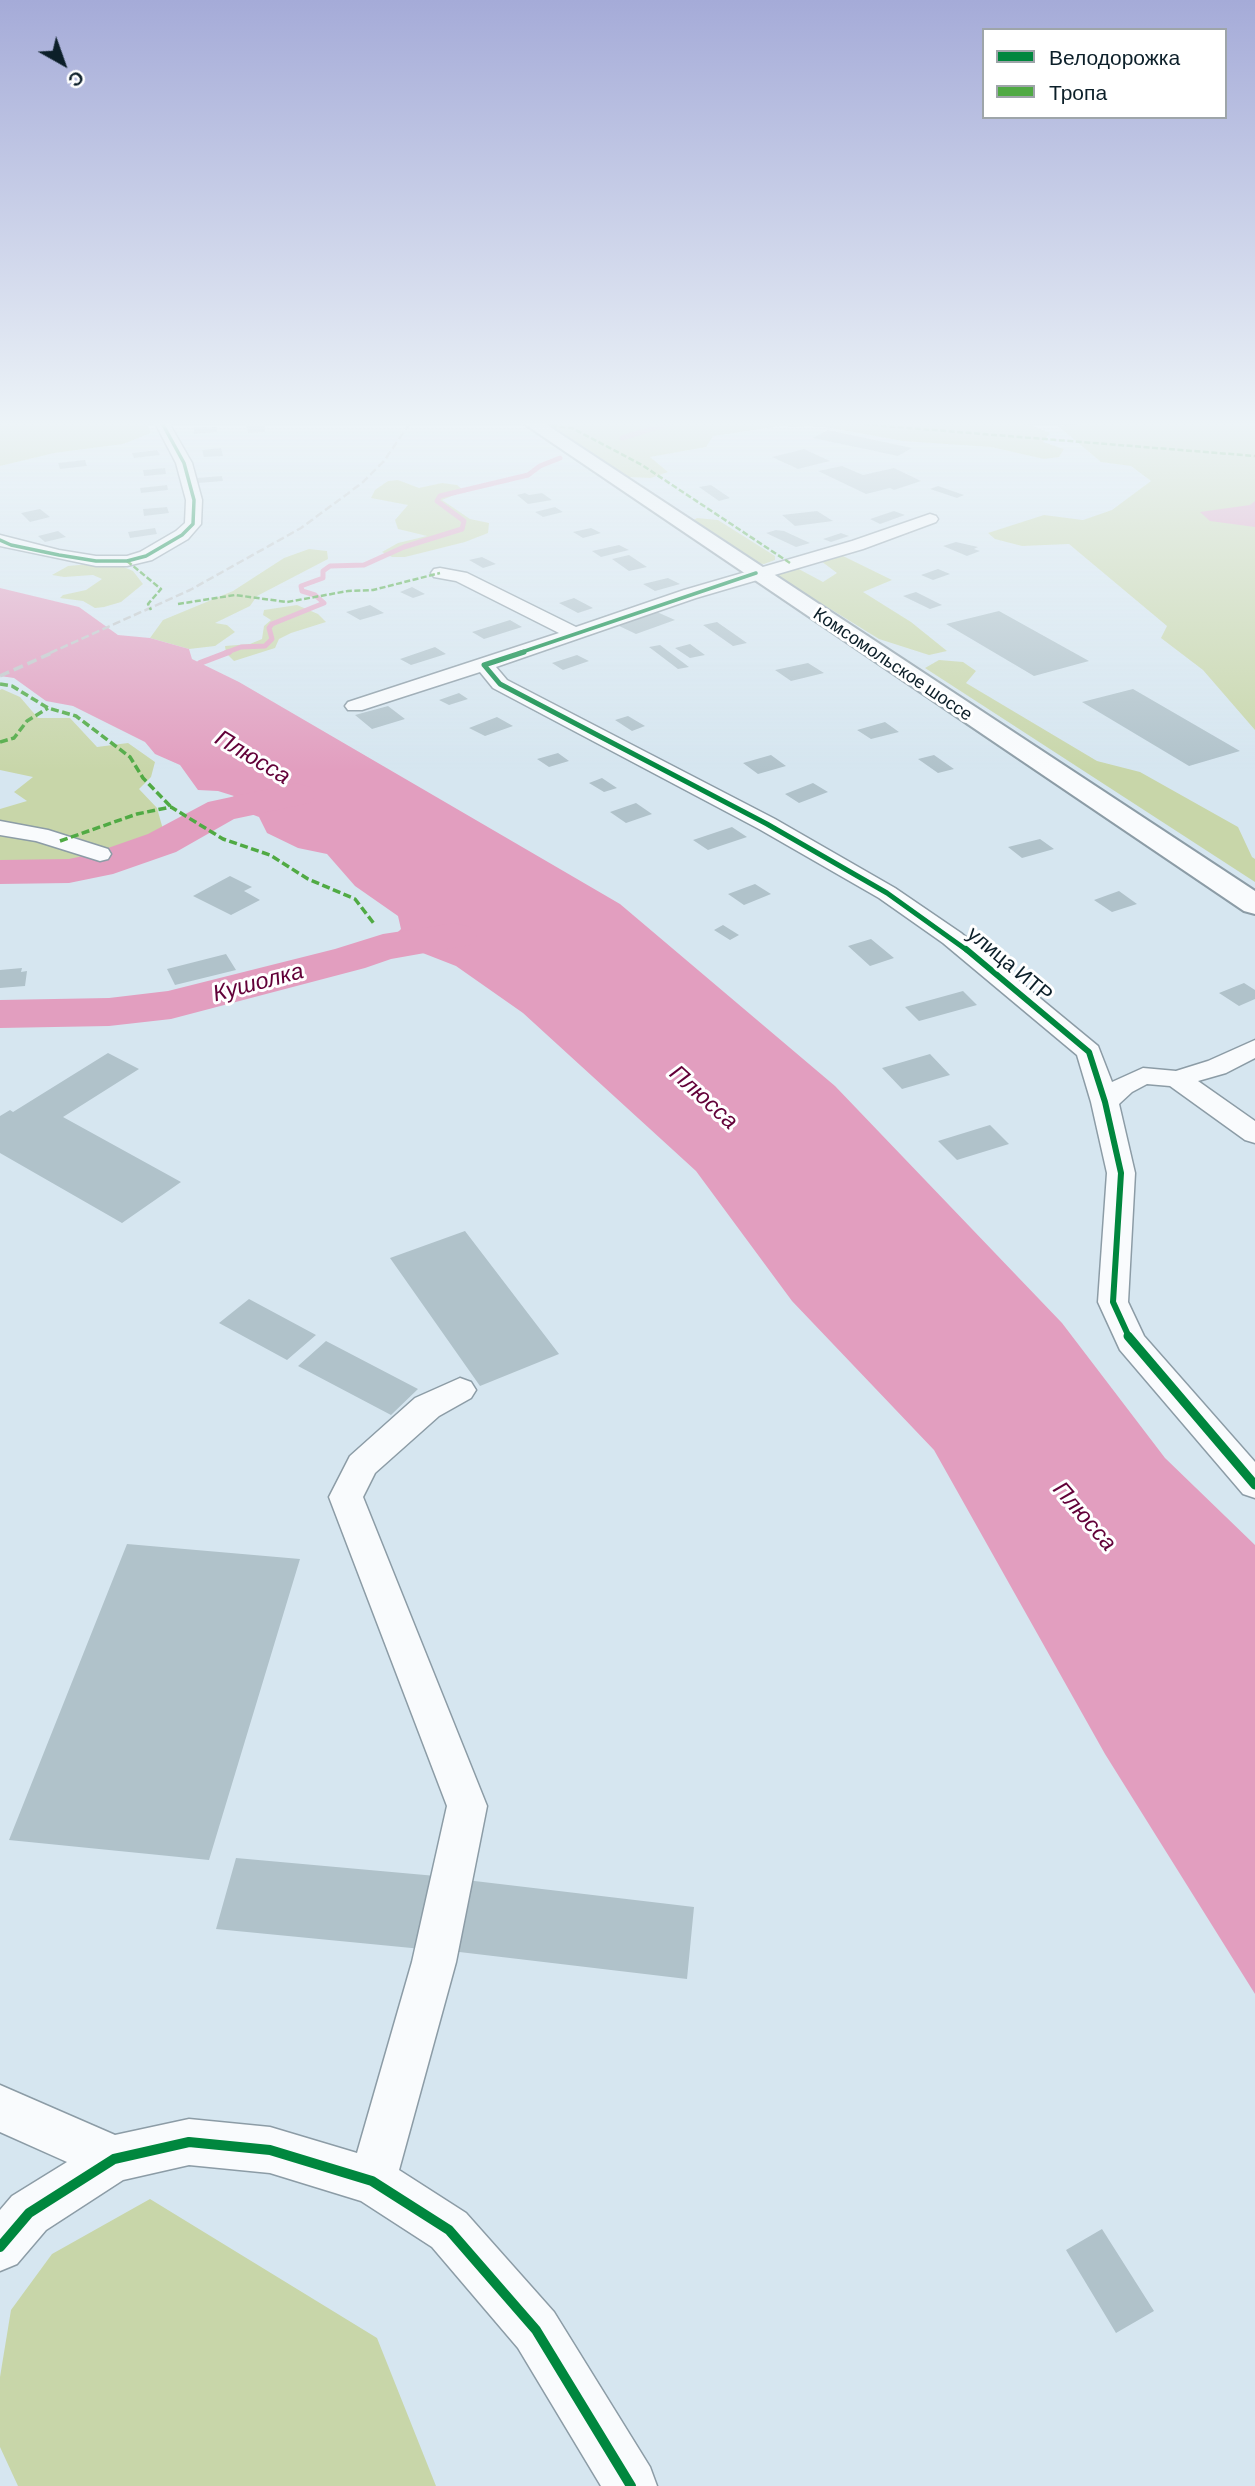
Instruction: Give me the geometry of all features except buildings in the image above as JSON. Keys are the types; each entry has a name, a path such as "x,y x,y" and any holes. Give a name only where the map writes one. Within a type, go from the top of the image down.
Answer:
{"main road":[{"name":"Комсомольское шоссе","path":"705,539 1255,905"}],"street":[{"path":"0,540 58,555 96,561 128,561 146,556 175,539"},
{"path":"355,706 756,573 874,539"},
{"path":"440,573 478,585 574,633"},
{"name":"улица ИТР","path":"484,665 500,684 767,824 887,893 952,938 1089,1052 1114,1066 1143,1076 1177,1079"},
{"path":"0,828 40,835 100,854"},
{"path":"1177,1079 1217,1067 1255,1048"},
{"path":"1089,1052 1105,1102 1121,1173 1112,1302 1131,1342 1255,1485"},
{"path":"1105,1102 1123,1086 1143,1076"},
{"path":"1177,1079 1255,1134"},
{"path":"372,2180 434,1962 467,1806 346,1497 362,1465 427,1407 460,1390"},
{"path":"0,2108 114,2158"},
{"path":"0,2246 29,2213 114,2158 189,2142 270,2150 372,2180 449,2230 536,2330 631,2486"}],"green space":[{"path":"415,539 473,539 405,557 392,557 382,552 398,543"},
{"path":"719,539 748,539 775,556 775,560 764,564 755,563"},
{"path":"995,539 1255,539 1255,730 1203,670 1161,638 1167,626 1069,544 1022,546"},
{"path":"309,549 327,551 328,559 257,596 250,606 215,623 227,625 235,632 215,646 189,649 150,638 163,620 233,591 284,558"},
{"path":"841,555 892,580 863,592 911,622 947,651 929,655 879,639 777,576 780,572 795,567 823,582 837,573 821,561"},
{"path":"117,564 133,571 143,584 121,602 104,607 95,608 83,601 60,598 86,590 102,579 93,575 52,575 68,566"},
{"path":"297,605 318,614 326,622 279,639 275,648 234,661 226,653 225,646 250,644 262,639 264,626 271,620 263,615 264,610"},
{"path":"939,660 963,662 976,671 966,683 1097,761 1140,772 1238,827 1255,859 1255,882 925,668"},
{"path":"2,689 20,697 38,718 70,718 97,747 128,743 155,762 151,777 139,789 157,808 164,833 139,839 121,852 80,860 41,860 0,865 0,809 27,801 14,792 33,777 0,770"},
{"path":"150,2199 377,2338 436,2486 18,2486 0,2447 0,2377 11,2310 52,2254"}],"water":[{"name":"Плюсса","path":"0,588 79,607 118,635 150,638 189,649 192,659 239,682 620,904 835,1086 1062,1323 1165,1458 1255,1545 1255,1994 1105,1754 934,1450 792,1301 696,1171 523,1013 456,966 415,950 383,947 401,929 398,916 355,886 327,854 298,848 267,833 259,817 243,811 222,810 224,804 234,796 218,791 198,790 180,765 155,754 145,742 73,706 46,701 14,678 0,676"}],"waterway":[{"path":"225,653 241,647 265,646 272,639 269,628 272,624 324,603 315,595 302,591 301,586 323,578 323,571 330,566 364,565 430,539"},
{"path":"200,663 229,652"},
{"name":"Кушолка","path":"0,872 69,871 98,865 162,843 222,810 296,795"},
{"name":"Кушолка","path":"0,1014 109,1012 171,1005 349,959 383,947 455,936"}],"railway":[{"path":"50,653 190,590 281,539"},
{"path":"0,676 54,652"}],"marked path":[{"path":"754,539 790,563"},
{"path":"127,561 161,589 148,604 151,610"},
{"path":"178,604 235,595 287,602 348,591 373,590 440,573"},
{"path":"0,684 12,686 48,708 76,716 130,757 143,778 171,807"},
{"path":"0,742 14,738 27,721 48,708"},
{"path":"60,841 137,814 171,807 223,839 270,855 308,879 355,899 375,925"}],"cycle path":[{"path":"0,540 11,545 59,555 96,561 127,561 146,556 175,539"},
{"path":"756,573 484,665 500,684 767,824 887,893 952,938 1089,1052 1105,1102 1121,1173 1113,1302 1131,1342 1255,1485"},
{"path":"0,2247 29,2213 114,2159 189,2142 270,2150 372,2181 449,2230 536,2330 631,2486"}]}
